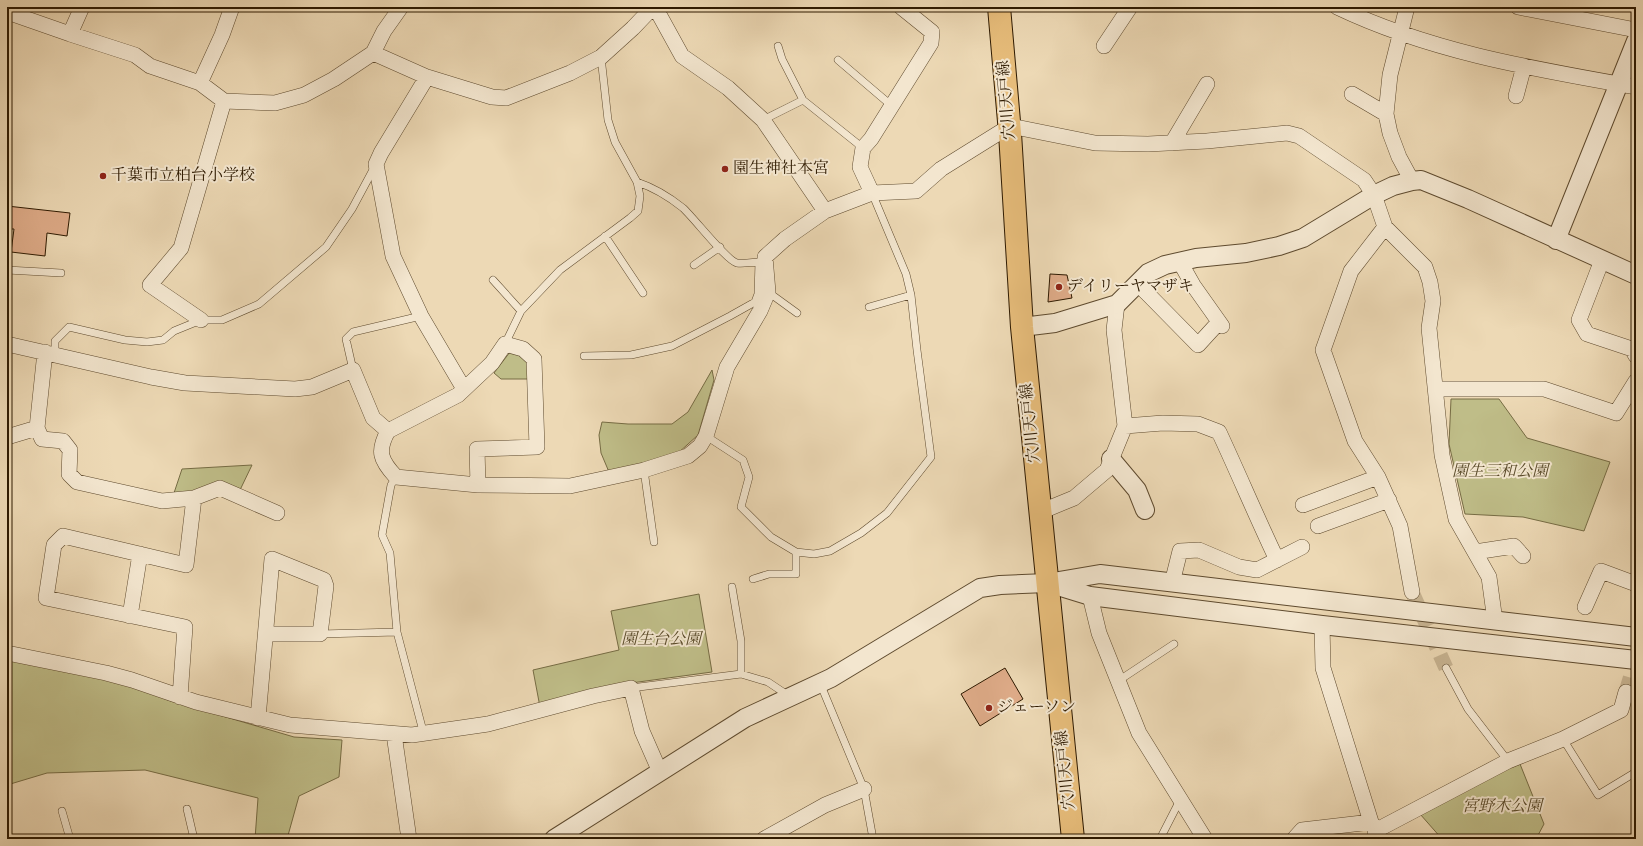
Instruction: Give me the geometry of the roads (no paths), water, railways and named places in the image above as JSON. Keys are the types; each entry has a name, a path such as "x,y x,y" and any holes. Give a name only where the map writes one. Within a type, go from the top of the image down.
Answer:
{"main road":[{"name":"穴川天戸線","path":"999,7 1010,126 1022,327 1073,839"}],"street":[{"path":"70,34 82,7"},
{"path":"200,83 222,35 232,7"},
{"path":"7,12 135,55 150,66 200,83 224,101 275,103 304,95 334,79 373,53 384,30 401,7"},
{"path":"373,53 427,77 492,97 506,98 570,73 601,58 654,7 682,56 728,88 763,120 825,211"},
{"path":"872,193 860,166 863,148 871,139 931,43 932,32 901,7"},
{"path":"1104,46 1130,7"},
{"path":"1337,7 1401,34 1460,52 1524,66 1636,87"},
{"path":"1407,7 1390,75 1386,114 1390,133 1412,181"},
{"path":"1518,7 1636,30"},
{"path":"1556,240 1636,41"},
{"path":"1516,96 1524,66"},
{"path":"427,77 381,153 376,164 392,256 421,316 464,390"},
{"path":"1172,143 1207,84"},
{"path":"1352,94 1386,114"},
{"path":"201,320 150,285 181,248 224,101"},
{"path":"478,485 477,449 537,447 534,359 523,349 505,344 492,363 458,395 388,431 382,442 381,455 390,471 396,477 478,485 570,486 644,470 688,456 700,446 706,436 727,367 760,312 768,292 762,260 785,239 825,211 872,193 916,191 941,169 1010,126 1095,143 1172,143 1287,133 1298,136 1364,180 1374,195 1385,227 1425,268 1430,282 1433,301 1429,328 1442,455 1456,519 1489,576 1495,621"},
{"path":"1022,327 1055,323 1117,304 1148,273 1165,265 1196,258 1246,253 1279,246 1303,238 1374,195 1393,186 1421,180 1448,190 1636,275"},
{"path":"1385,227 1351,271 1323,350 1355,441 1378,477 1400,526 1412,592"},
{"path":"1602,260 1579,320 1587,334 1632,349 1636,356"},
{"path":"1138,284 1198,345 1220,324 1193,285 1180,262"},
{"path":"1040,512 1074,498 1107,470 1125,426 1114,330 1117,304"},
{"path":"7,344 124,371 185,383 295,389 312,387 352,370 373,418 388,431"},
{"path":"50,353 37,428 42,438 63,441 70,450 69,474 77,482 162,502 194,498 220,488 277,513"},
{"path":"1436,389 1544,389 1616,413 1636,381"},
{"path":"1125,426 1163,423 1198,424 1219,432 1240,475 1254,513 1277,560"},
{"path":"7,437 37,428"},
{"path":"1111,459 1137,490 1145,510"},
{"path":"1304,505 1378,477"},
{"path":"180,697 185,627 46,598 54,545 64,536 186,565 194,498"},
{"path":"1318,526 1389,500"},
{"path":"1475,552 1514,546 1523,556"},
{"path":"1172,583 1180,551 1199,550 1239,567 1257,570 1302,547"},
{"path":"130,616 140,554"},
{"path":"258,718 272,559 324,580 326,586 320,634 266,634"},
{"path":"1585,607 1601,571 1636,584"},
{"path":"554,839 745,718 831,678 980,588 1000,584 1047,583 1100,574 1636,637"},
{"path":"1047,583 1090,596 1322,625 1636,660"},
{"path":"1090,596 1099,633 1139,734 1205,839"},
{"path":"1322,625 1323,668 1375,831"},
{"path":"7,653 106,673 180,697 290,725 394,734 424,735 488,724 593,696 631,688 642,731 660,772"},
{"path":"1294,839 1302,830 1375,831 1508,761 1563,739 1621,710 1626,692"},
{"path":"394,734 409,839"},
{"path":"764,839 825,805 864,789"}],"lane":[{"path":"778,46 782,59 803,100 863,148"},
{"path":"505,344 521,311 560,270 638,211 640,196 637,182 616,142 608,120 601,58"},
{"path":"838,60 892,106"},
{"path":"763,120 803,100"},
{"path":"50,353 55,341 69,327 125,340 147,342 163,340 174,331 201,320 222,320 259,304 326,247 352,209 376,164"},
{"path":"584,356 631,355 672,346 755,302 758,294 762,260 736,263 725,256 720,248 683,208 656,189 637,182"},
{"path":"706,436 742,460 749,477 741,507 771,537 796,552 814,554 830,551 861,533 887,513 931,457 916,350 911,295 906,274 872,193"},
{"path":"605,236 643,294"},
{"path":"694,265 720,248"},
{"path":"7,270 61,273"},
{"path":"493,280 521,311"},
{"path":"768,292 797,313"},
{"path":"869,307 911,295"},
{"path":"352,370 346,339 352,332 421,316"},
{"path":"644,470 654,542"},
{"path":"396,477 391,485 382,535 390,553 397,632 424,735"},
{"path":"753,579 769,574 796,574 796,552"},
{"path":"732,587 741,641 741,674"},
{"path":"320,634 397,632"},
{"path":"1118,681 1174,644"},
{"path":"1446,668 1468,709 1508,761"},
{"path":"631,688 741,674 768,682 791,697"},
{"path":"820,684 864,789 873,839"},
{"path":"1563,739 1598,795 1636,772"},
{"path":"1160,839 1180,798"},
{"path":"186,809 194,839"},
{"path":"62,811 70,839"}],"tunnel":[{"path":"1412,592 1446,668"},
{"path":"1626,692 1636,659"}],"place":[{"name":"園生神社本宮","path":"725,169"},
{"name":"千葉市立柏台小学校","path":"103,176"},
{"name":"デイリーヤマザキ","path":"1059,287"},
{"name":"ジェーソン","path":"989,708"}],"park label":[{"name":"園生三和公園","path":"1500,472"},
{"name":"園生台公園","path":"661,640"},
{"name":"宮野木公園","path":"1502,807"}]}
